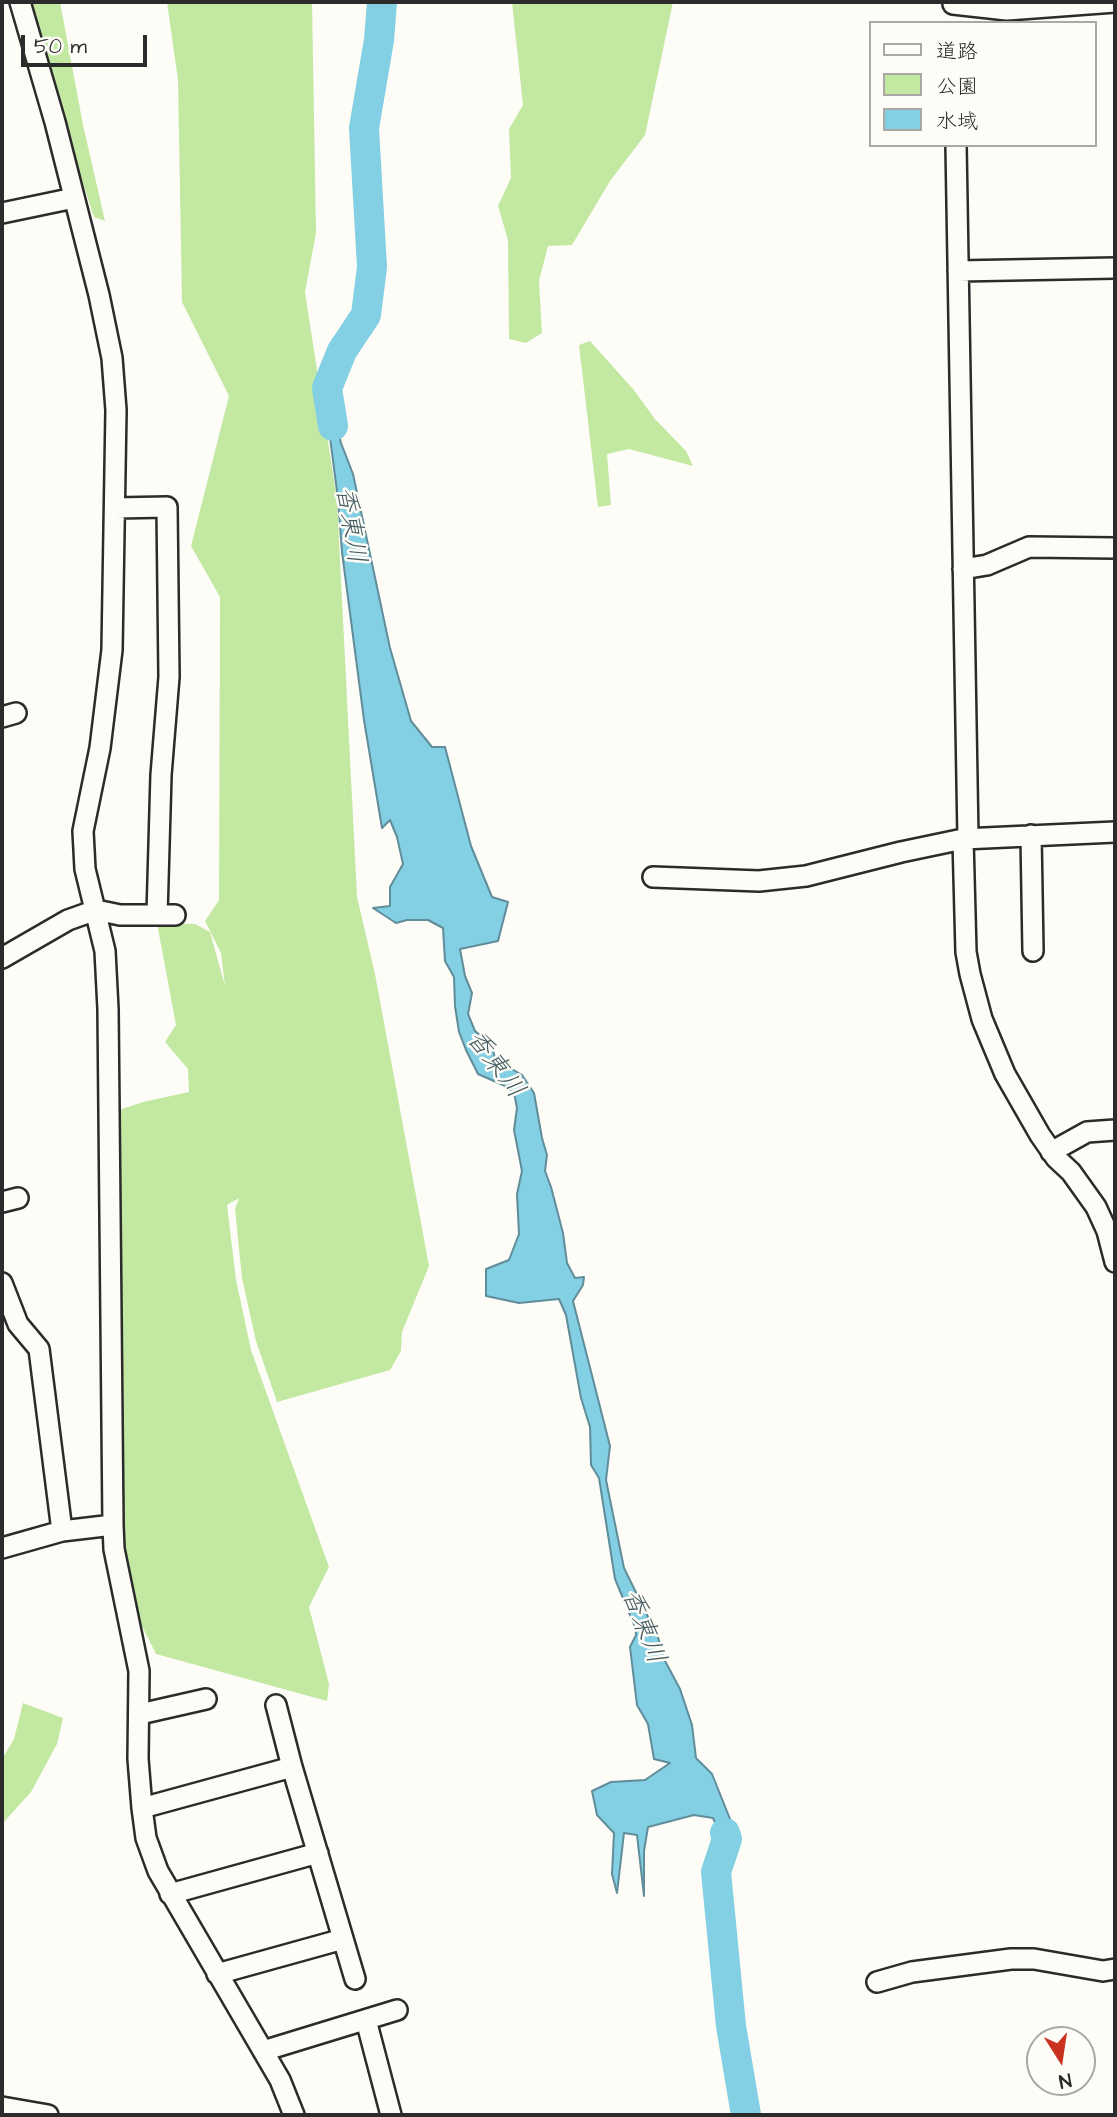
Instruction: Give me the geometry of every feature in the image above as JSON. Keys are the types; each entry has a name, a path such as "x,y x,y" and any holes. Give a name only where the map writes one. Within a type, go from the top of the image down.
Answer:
{"street":[{"path":"20,2 74,198 113,358 116,410 113,650 100,748 83,831 85,869 105,951 108,1009 114,1549 139,1671 138,1759 142,1808 146,1838 158,1871 280,2080 294,2115"},
{"path":"953,9 1007,10 1115,2"},
{"path":"956,147 966,952 979,1008 1005,1074 1051,1152 1071,1172 1096,1207 1107,1231 1115,1262"},
{"path":"2,213 74,198"},
{"path":"958,271 1115,268"},
{"path":"2,958 68,920 96,910 120,915 166,915 161,775 169,677 167,507 115,508"},
{"path":"963,569 987,565 1029,547 1115,547"},
{"path":"653,877 760,881 806,876 965,839 1115,832"},
{"path":"1031,835 1033,951"},
{"path":"1051,1152 1087,1132 1115,1130"},
{"path":"2,1283 18,1324 39,1349 62,1531"},
{"path":"2,1548 62,1531 113,1525"},
{"path":"140,1714 206,1699"},
{"path":"276,1705 355,1979"},
{"path":"142,1808 292,1768"},
{"path":"170,1894 318,1853"},
{"path":"217,1974 343,1939"},
{"path":"877,1982 912,1972 1011,1959 1034,1959 1104,1971 1115,1969"},
{"path":"263,2051 397,2010"},
{"path":"366,2020 391,2115"},
{"path":"2,2107 48,2115"}],"green space":[{"path":"29,2 60,2 83,125 105,221 94,217 59,110"},
{"path":"167,2 312,2 316,233 305,292 337,500 357,897 375,974 429,1266 402,1332 401,1351 390,1370 277,1402 256,1341 242,1278 235,1209 239,1198 227,1205 236,1280 251,1350 329,1567 309,1607 329,1684 327,1701 156,1654 137,1616 123,1550 119,1110 189,1092 188,1069 165,1042 176,1025 157,923 195,924 210,932 225,986 221,953 205,921 219,900 220,597 191,546 229,396 182,302 178,80"},
{"path":"512,2 673,2 645,135 610,181 572,245 548,246 539,281 542,333 526,343 509,339 508,240 498,206 511,178 509,129 523,105"},
{"path":"590,341 633,389 655,419 686,451 693,466 629,449 607,454 611,505 598,507 579,345"},
{"path":"23,1703 63,1718 57,1744 31,1792 2,1824 2,1759 14,1739"}],"water":[{"path":"327,388 341,443 353,474 390,648 411,721 432,747 445,747 471,846 492,897 508,902 498,941 460,949 465,976 472,993 468,1014 475,1031 492,1045 495,1059 522,1075 534,1093 547,1155 545,1171 563,1233 567,1263 575,1278 584,1277 583,1285 573,1301 610,1446 606,1480 624,1568 680,1689 692,1725 696,1758 712,1774 730,1819 733,1835 730,1853 726,1864 716,1872 715,1858 723,1840 713,1818 694,1815 648,1827 644,1851 644,1896 637,1835 624,1833 617,1893 612,1874 614,1833 597,1815 592,1791 611,1782 645,1780 670,1763 654,1759 648,1724 637,1705 630,1647 636,1635 635,1627 615,1579 599,1478 591,1465 590,1427 581,1398 566,1315 559,1299 519,1303 486,1296 486,1269 509,1260 519,1234 517,1194 522,1171 514,1130 517,1108 514,1093 478,1074 466,1050 459,1032 454,977 445,961 443,928 428,920 396,923 373,908 390,906 390,887 403,864 390,820 382,828 364,720 342,552 327,414"}],"waterway":[{"name":"香東川","path":"333,426 327,388 342,351 366,315 372,267 364,128 379,40 382,2"},
{"name":"香東川","path":"725,1833 727,1839 716,1872 731,2026 746,2115"}]}
